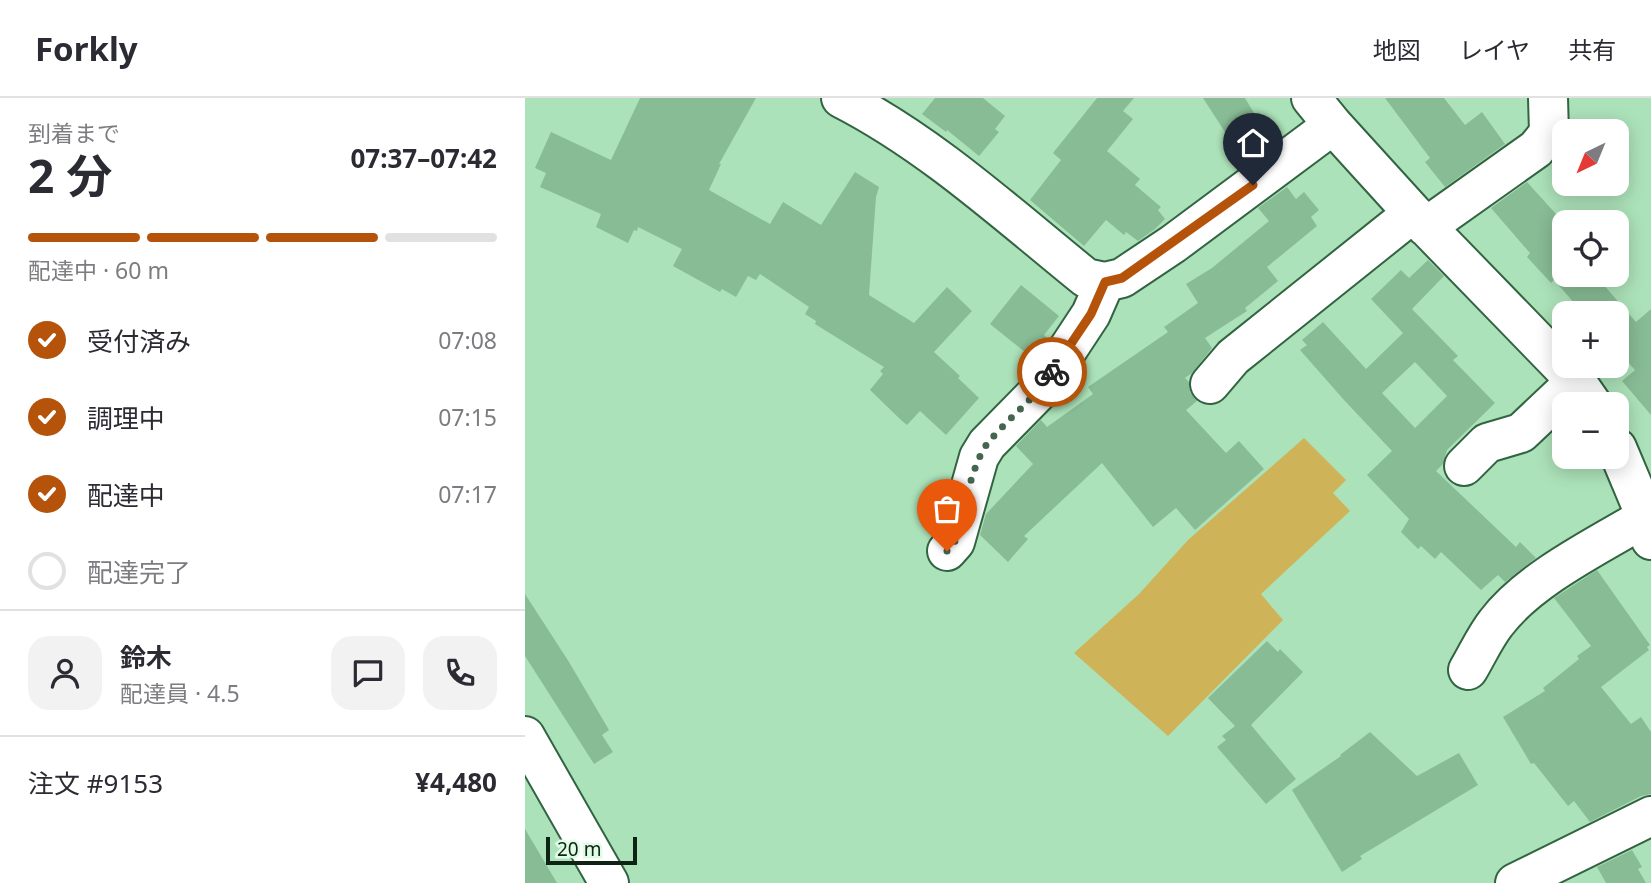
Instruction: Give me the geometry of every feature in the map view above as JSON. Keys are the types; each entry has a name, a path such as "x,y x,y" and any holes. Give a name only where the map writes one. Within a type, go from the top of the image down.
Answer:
{"street":[{"path":"841,98 865,110 945,164 1086,278 1105,282 1122,278 1173,244 1322,112 1583,392"},
{"path":"1210,384 1233,357 1420,220 1536,149 1549,133 1548,98"},
{"path":"947,551 955,541 979,457 987,444 1043,387 1091,314 1105,282"},
{"path":"1464,467 1487,443 1521,433 1552,413"},
{"path":"1468,670 1496,623 1525,593 1567,564 1649,528 1625,469"},
{"path":"525,736 609,883"},
{"path":"1515,883 1651,816"}],"shaded area":[{"path":"1304,438 1346,480 1333,493 1350,511 1261,594 1283,620 1168,736 1074,653 1139,594 1188,540"}],"building":[{"path":"640,98 756,98 719,164 709,190 770,224 783,202 821,225 855,172 879,187 869,295 914,323 947,287 972,311 934,352 979,398 946,435 920,411 907,425 901,420 870,390 883,374 880,371 884,367 815,324 816,321 805,314 809,307 760,274 756,280 748,276 736,297 722,289 720,292 673,266 682,249 638,227 628,243 596,227 601,214 540,187 546,173 535,168 551,132 611,160"},
{"path":"935,98 983,98 1005,116 995,129 999,132 979,156 922,114"},
{"path":"1097,98 1134,98 1123,111 1133,119 1107,151 1140,179 1135,185 1161,207 1158,210 1165,219 1138,241 1126,232 1124,235 1106,220 1084,246 1030,200 1061,160 1053,153"},
{"path":"1203,98 1245,98 1272,143 1245,163"},
{"path":"1385,98 1444,98 1465,125 1482,112 1505,144 1445,187 1425,162 1430,158"},
{"path":"1527,182 1552,210 1551,283 1527,257 1530,253 1491,208"},
{"path":"1287,187 1296,199 1304,192 1319,210 1311,217 1317,226 1267,267 1278,281 1245,308 1247,311 1205,338 1212,348 1185,378 1197,401 1186,410 1226,453 1239,441 1264,469 1195,530 1176,508 1153,527 1102,463 1024,536 1028,539 1008,562 980,535 986,514 1033,464 1016,446 1041,420 1047,427 1093,394 1088,387 1168,332 1164,327 1198,303 1186,284 1212,268 1269,221 1258,208"},
{"path":"1428,260 1444,276 1412,309 1458,356 1453,360 1495,403 1447,450 1443,464 1436,471 1516,547 1520,542 1536,558 1505,582 1498,575 1481,590 1441,552 1435,559 1421,546 1418,549 1401,532 1409,519 1367,475 1392,451 1300,350 1307,345 1302,340 1323,322 1366,369 1403,333 1371,299 1401,270 1409,278","holes":["1415,362 1447,396 1415,428 1382,393"]},
{"path":"1021,285 1059,316 1044,335 1048,339 1035,360 990,324"},
{"path":"1560,287 1605,287 1618,301 1572,301"},
{"path":"1651,309 1651,415 1622,381 1629,378 1635,370 1629,363 1629,314 1636,322"},
{"path":"1597,570 1650,645 1647,647 1649,650 1601,687 1631,724 1641,717 1651,732 1651,794 1641,796 1590,822 1574,801 1568,806 1534,763 1531,764 1503,717 1545,691 1543,688 1591,646 1554,598"},
{"path":"525,594 609,730 602,735 613,752 594,764 525,656"},
{"path":"1267,641 1278,652 1280,649 1303,672 1251,725 1296,779 1266,804 1217,747 1226,740 1222,736 1235,726 1208,698"},
{"path":"1370,732 1417,776 1459,753 1478,785 1360,856 1362,859 1342,872 1292,790"},
{"path":"525,829 557,883 525,883"},
{"path":"1632,850 1642,867 1638,869 1646,883 1606,883 1597,867"}],"way so far":[{"path":"947,551 955,541 979,457 987,444 1043,387 1052,372"}],"route":[{"path":"1052,372 1091,314 1105,282 1122,278 1253,185"}]}
